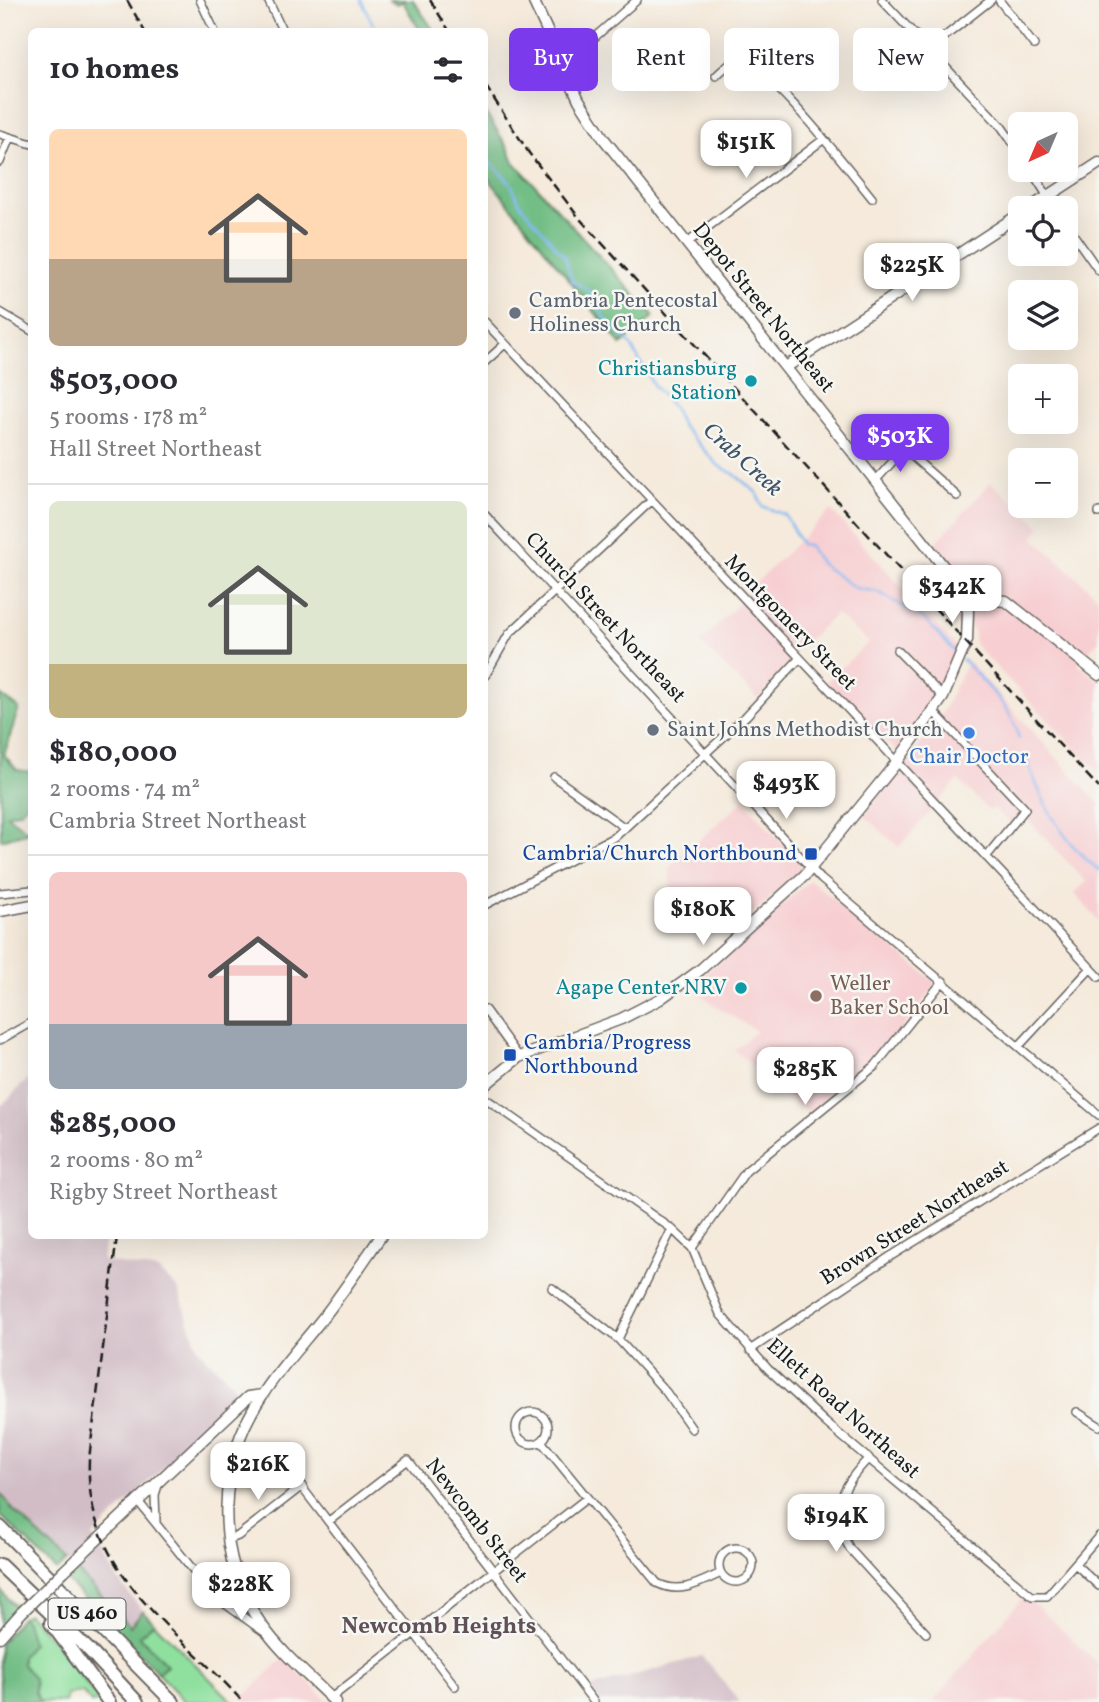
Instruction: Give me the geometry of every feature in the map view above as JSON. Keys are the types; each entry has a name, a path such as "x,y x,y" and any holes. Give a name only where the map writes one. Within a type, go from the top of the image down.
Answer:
{"highway":[{"name":"US 460","path":"0,1527 173,1702"},
{"name":"US 460","path":"0,1565 90,1651 137,1702"},
{"path":"12,1577 57,1629 109,1702"}],"main road":[{"name":"Depot Street Northeast","path":"533,0 546,28"},
{"name":"Depot Street Northeast","path":"575,91 604,139 876,480 965,598"},
{"path":"1050,196 1099,163"},
{"path":"786,367 1008,222"},
{"path":"488,1083 519,1057 621,1019 660,999 711,960 811,869 934,712 961,659 967,640 965,598 1006,601 1099,675"},
{"path":"0,911 28,906"},
{"path":"333,1700 270,1636 240,1587 228,1540 226,1505 229,1474 242,1433 262,1395 327,1313 379,1239"},
{"path":"0,1637 22,1612 160,1478 248,1397 262,1395"}],"street":[{"path":"200,0 213,28"},
{"path":"268,0 281,28"},
{"path":"598,35 637,0"},
{"path":"882,0 909,28"},
{"path":"948,33 991,0"},
{"path":"999,0 1034,45"},
{"path":"716,76 727,65 741,61 757,68 824,139 872,198"},
{"path":"948,69 1008,136"},
{"path":"0,134 28,144"},
{"path":"0,162 10,137"},
{"path":"687,243 824,139"},
{"path":"1078,241 1099,271"},
{"path":"0,312 28,329"},
{"name":"Montgomery Street","path":"488,325 650,502 1099,977"},
{"path":"488,359 505,344"},
{"path":"876,480 904,449 957,496"},
{"path":"488,671 509,634 650,502"},
{"name":"Church Street Northeast","path":"488,518 707,752 811,869 1099,1115"},
{"path":"897,650 943,696"},
{"path":"488,903 605,843 625,828 707,752 799,659"},
{"path":"934,712 1025,809 986,857"},
{"path":"554,777 625,828"},
{"path":"0,893 28,890"},
{"path":"1019,1046 1091,968"},
{"path":"692,1248 746,1171 875,1066 943,981"},
{"path":"488,1014 519,1057"},
{"path":"0,1040 28,1024"},
{"name":"Ellett Road Northeast","path":"488,1100 672,1229 692,1248 720,1314 750,1350 826,1423 1032,1597 1046,1596 1099,1536"},
{"name":"Brown Street Northeast","path":"750,1350 891,1256 1099,1128"},
{"path":"618,1339 672,1229"},
{"path":"552,1288 618,1339 666,1391 692,1429"},
{"path":"532,1412 543,1416 548,1429 541,1441 528,1444 517,1435 520,1416 532,1412"},
{"path":"1077,1412 1099,1426"},
{"path":"541,1441 657,1583 669,1589 682,1589 722,1573"},
{"path":"869,1458 842,1492 838,1507 842,1536 926,1633"},
{"name":"Newcomb Street","path":"329,1521 408,1460 594,1702"},
{"path":"287,1468 455,1686"},
{"path":"157,1526 155,1494 160,1478"},
{"path":"228,1540 302,1486"},
{"path":"333,1700 413,1631 587,1498"},
{"path":"137,1500 214,1595 270,1636"},
{"path":"744,1549 750,1555 752,1571 743,1580 731,1581 722,1573 720,1560 727,1550 744,1549"},
{"path":"1075,1564 1099,1587"}],"shaded area":[{"path":"991,482 1008,497 1008,518 1031,518 1041,527 1033,537 1099,598 1099,640 1078,664 1099,681 1099,773 975,645 973,628 961,628 912,575 927,561 973,612 987,604 988,593 975,592 966,585 933,546"},
{"path":"831,510 958,648 934,701 897,752 826,682 869,642 836,614 796,651 789,665 758,699 700,643 745,597 743,595"},
{"path":"968,661 1099,804 1099,921 1074,893 1086,882 1022,813 1012,825 993,808 989,811 958,780 899,847 864,816 937,723"},
{"path":"744,800 803,868 730,935 694,890 678,903 671,894 670,866"},
{"name":"Weller Baker School","path":"810,880 934,981 934,987 874,1064 811,1116 734,1050 757,1031 718,1008 691,986"},
{"path":"28,1079 28,1239 105,1239 102,1261 158,1270 178,1289 198,1349 244,1396 209,1424 93,1536 118,1580 143,1611 130,1626 77,1570 14,1511 0,1492 0,1107"},
{"path":"1025,1595 1099,1665 1099,1702 933,1702"},
{"path":"702,1656 740,1702 600,1702 590,1688"},
{"path":"284,1658 328,1702 247,1702 243,1697"}],"green space":[{"path":"388,0 413,0 432,28 418,28 403,2 397,4"},
{"path":"488,117 514,162 654,316 621,345 488,178"},
{"path":"0,695 19,708 4,755 17,770 28,771 28,803 20,811 7,815 28,832 1,840"},
{"path":"0,1492 14,1511 67,1561 57,1571 0,1515"},
{"path":"74,1568 130,1626 143,1611 154,1623 139,1636 167,1665 158,1673 64,1578"},
{"path":"0,1590 19,1610 0,1632"},
{"path":"28,1614 63,1652 100,1702 91,1702 82,1692 67,1694 65,1702 40,1702 35,1693 34,1679 22,1664 22,1656 27,1650 21,1617"},
{"path":"21,1617 26,1621 32,1643 22,1656 22,1664 34,1679 35,1693 40,1702 0,1702 0,1644"},
{"path":"154,1623 233,1702 185,1702 158,1673 166,1665 139,1636"}],"waterway":[{"name":"Crab Creek","path":"361,0 375,28"},
{"name":"Crab Creek","path":"488,161 510,182 520,204 565,257 572,281 586,288 596,300 603,316 630,344 654,386 673,407 682,426 719,466 734,474 757,493 762,506 785,515 801,544 809,546 821,564 855,588 878,592 923,618 958,655"},
{"name":"Crab Creek","path":"963,660 1004,706 1019,739"},
{"name":"Crab Creek","path":"1026,757 1038,789 1063,833 1099,870"}],"railway":[{"path":"127,0 143,28"},
{"path":"430,0 448,28"},
{"path":"488,90 529,153 580,219 1099,788"},
{"path":"117,1239 89,1459 91,1500 101,1535 118,1567 139,1596 243,1702"}],"place":[{"name":"Cambria Pentecostal Holiness Church","path":"515,313"},
{"name":"Christiansburg Station","path":"751,381"},
{"name":"Saint Johns Methodist Church","path":"653,730"},
{"name":"Chair Doctor","path":"969,733"},
{"name":"Cambria/Church Northbound","path":"811,854"},
{"name":"Agape Center NRV","path":"741,988"},
{"name":"Weller Baker School","path":"816,996"},
{"name":"Cambria/Progress Northbound","path":"510,1055"}],"district":[{"name":"Newcomb Heights","path":"439,1627"}]}
